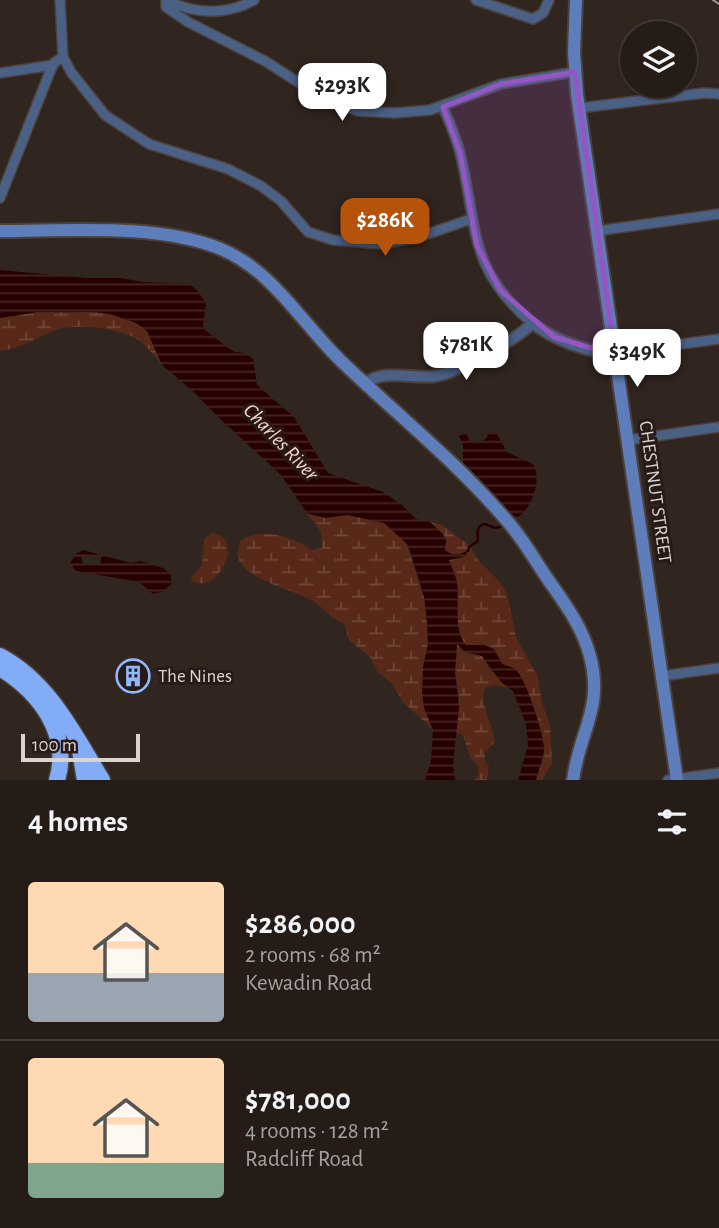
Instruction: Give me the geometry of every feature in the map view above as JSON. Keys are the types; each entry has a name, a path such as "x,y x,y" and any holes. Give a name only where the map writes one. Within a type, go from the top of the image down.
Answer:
{"highway":[{"path":"0,656 22,670 58,707 102,780"},
{"path":"0,668 33,694 53,723 61,753 57,780"},
{"path":"78,742 85,780"}],"main road":[{"name":"CHESTNUT STREET","path":"576,0 575,72 579,108 662,677 674,780"},
{"path":"0,231 150,233 188,239 239,258 268,280 333,352 443,453 505,519 579,626 591,659 595,691 592,714 578,753 573,780"}],"street":[{"path":"60,0 63,57 94,104 119,127 155,147 220,166 245,177 281,201 304,229 314,235 333,240 381,244 416,239 471,219"},
{"path":"254,0 229,10 215,11 184,7 166,0 166,8 250,52 317,95 358,111 421,112 443,107 501,84 575,72"},
{"path":"476,0 533,19 543,13 549,0"},
{"path":"0,198 53,65 63,57"},
{"path":"0,73 53,65"},
{"path":"579,108 704,93 719,94"},
{"path":"443,107 460,153 471,219 480,253 504,296 532,323 559,339 615,353 719,339"},
{"path":"597,231 719,214"},
{"path":"366,383 379,376 413,378 449,373 519,336 532,323"},
{"path":"628,440 719,427"},
{"path":"662,677 719,668"},
{"path":"674,780 719,773"}],"highlighted area":[{"path":"575,72 615,353 554,337 500,290 477,246 460,153 443,107 501,84"}],"green space":[{"path":"38,312 94,312 134,322 152,337 162,365 140,341 122,333 99,328 75,327 56,330 15,348 0,351 0,318"},
{"path":"307,513 317,517 348,515 384,523 406,542 425,601 428,644 423,667 433,730 403,702 392,684 377,671 370,657 349,640 344,624 313,601 254,575 240,562 238,548 241,540 258,534 278,535 297,541 312,550 322,548 321,532"},
{"path":"430,522 442,525 469,545 507,593 516,637 538,677 542,703 550,725 552,764 542,780 536,780 544,748 539,724 514,668 502,664 492,650 466,645 462,640 458,618 458,588 449,560 463,558 468,551 456,554 445,550 444,537"},
{"path":"212,533 222,537 227,545 227,555 224,566 217,575 200,583 190,579 202,565 204,539"},
{"path":"458,644 462,651 482,656 489,668 508,688 494,685 487,687 484,693 495,742 485,752 485,762 489,765 487,780 474,780 478,776 478,766 470,757 463,735 456,733 459,696 455,673 455,647"}],"water":[{"name":"Charles River","path":"0,270 189,284 198,291 206,304 203,324 205,330 235,352 245,353 253,359 257,385 294,417 328,473 383,492 416,519 430,522 443,534 446,540 445,550 451,554 468,550 465,556 449,560 457,582 459,632 466,645 484,645 494,649 502,664 515,670 521,677 534,708 543,741 543,756 536,780 518,780 528,745 526,724 513,691 501,682 482,656 465,652 457,644 455,673 459,707 453,765 455,780 425,780 431,761 433,730 424,708 422,693 423,667 428,644 427,620 424,596 408,545 384,523 348,515 325,518 307,513 281,475 162,365 147,331 136,323 110,314 94,312 38,312 0,318"},
{"path":"496,432 507,452 533,464 536,470 532,500 518,517 510,515 463,464 463,445 459,436 466,433 470,441 478,443 487,438 488,433"},
{"path":"83,550 131,563 140,561 163,568 170,574 172,583 164,591 153,594 139,582 76,571 70,563 76,554","holes":["81,556 101,557 98,565 83,565"]}],"waterway":[{"path":"468,551 469,547 478,541 480,527 485,524 495,528 503,526"}],"tram line":[{"path":"713,0 719,4"}],"place":[{"name":"The Nines","path":"133,676"}]}
